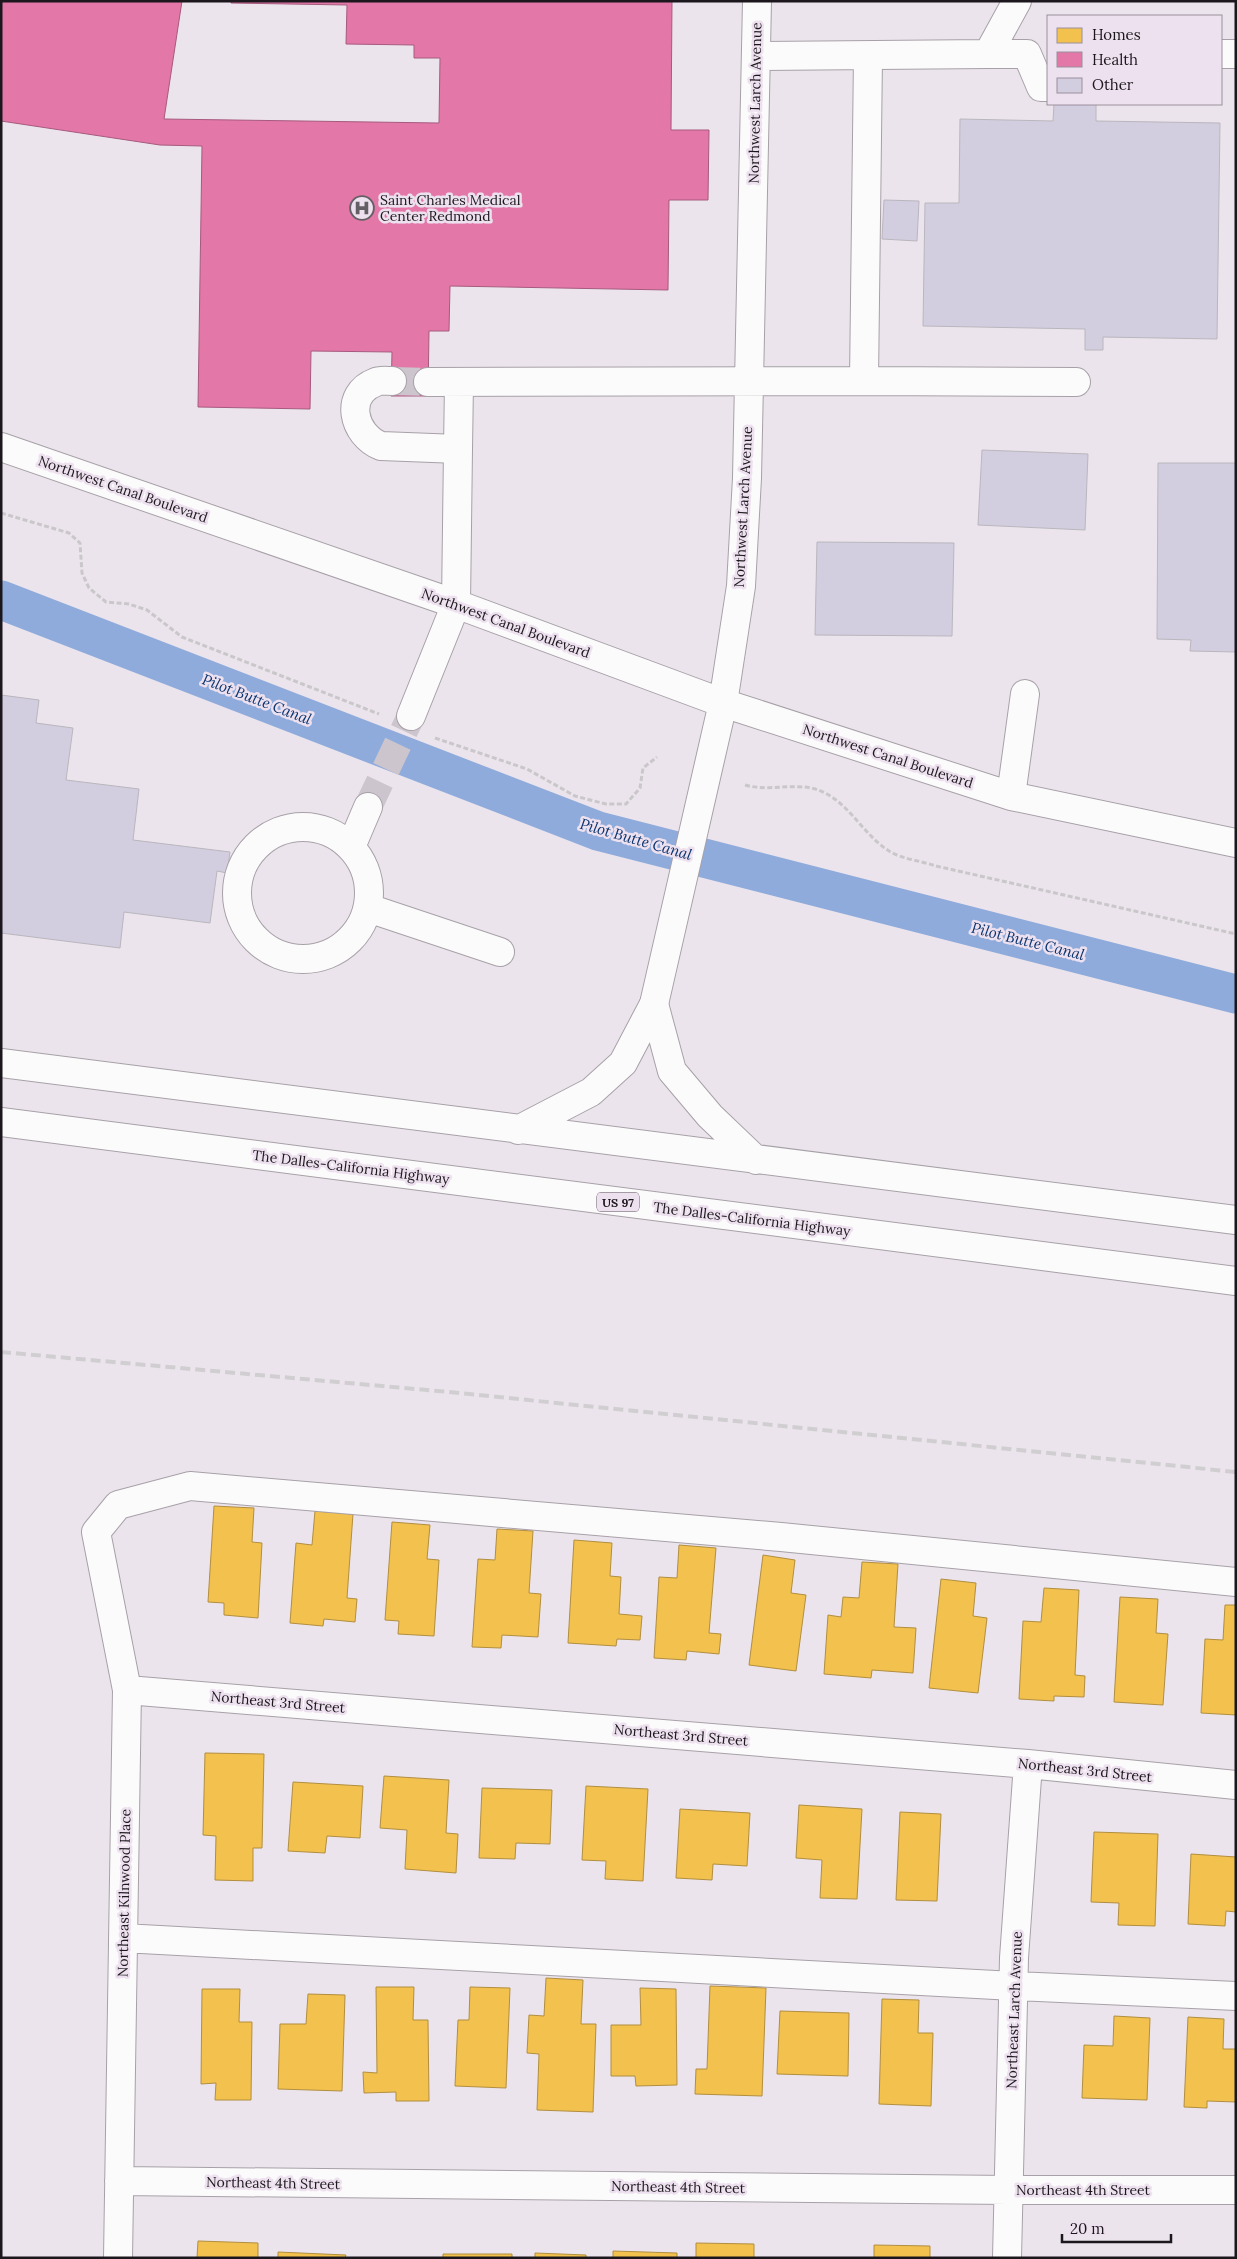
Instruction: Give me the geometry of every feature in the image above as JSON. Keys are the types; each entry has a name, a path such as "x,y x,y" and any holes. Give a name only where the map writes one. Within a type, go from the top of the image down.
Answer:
{"main road":[{"name":"Northwest Larch Avenue","path":"654,1004 723,703 741,586 747,478 757,1"},
{"path":"988,54 1017,1"},
{"path":"756,56 1038,54 1041,87 1047,87"},
{"path":"1222,54 1236,54"},
{"path":"864,381 868,56"},
{"path":"428,382 748,380 1076,382"},
{"path":"392,381 377,381 368,386 360,395 355,415 363,435 371,442 381,446 458,448"},
{"path":"398,717 456,604 459,382"},
{"name":"Northwest Canal Boulevard","path":"1,447 456,604 723,703 1011,796 1236,843"},
{"path":"1011,796 1025,694"},
{"path":"351,847 368,807"},
{"path":"313,827 334,834 351,847 364,865 369,886 368,908 360,928 345,944 326,956 305,960 284,956 264,946 249,931 240,911 237,889 242,868 254,849 271,835 291,828 313,827"},
{"path":"368,908 500,952"},
{"path":"518,1130 591,1092 623,1063 654,1004"},
{"path":"654,1004 672,1071 710,1116 756,1160"},
{"path":"1,1063 1236,1220"},
{"name":"The Dalles-California Highway","path":"1,1122 1236,1281"},
{"name":"Northeast Kilnwood Place","path":"118,2258 127,1690 96,1532 118,1505 190,1486 781,1537 1236,1582"},
{"name":"Northeast 3rd Street","path":"127,1690 1028,1764 1236,1785"},
{"name":"Northeast Larch Avenue","path":"1007,2258 1014,1986 1028,1764"},
{"path":"123,1938 1014,1986 1236,1996"},
{"name":"Northeast 4th Street","path":"119,2182 1009,2190 1236,2190"}],"path":[{"path":"1,512 69,533 80,543 82,573 89,588 106,602 129,604 147,610 182,637 398,717"},
{"path":"431,737 527,770 575,796 606,804 626,804 640,788 643,768 657,757"},
{"path":"745,786 760,789 797,785 826,793 844,806 869,834 890,852 936,866 1236,934"}],"building: Homes":[{"path":"214,1506 254,1508 252,1542 262,1543 258,1618 224,1615 224,1603 208,1602"},
{"path":"315,1511 353,1514 347,1598 357,1599 355,1622 324,1619 323,1626 290,1623 296,1543 312,1545"},
{"path":"392,1522 430,1525 427,1559 439,1560 434,1636 398,1634 399,1621 385,1620"},
{"path":"497,1529 533,1531 529,1593 541,1594 538,1637 502,1635 501,1648 472,1647 478,1559 495,1560"},
{"path":"574,1540 612,1543 610,1576 621,1577 619,1614 642,1616 640,1640 617,1639 616,1646 568,1643"},
{"path":"679,1545 716,1548 709,1633 721,1634 719,1654 687,1651 686,1660 654,1658 659,1577 677,1578"},
{"path":"763,1555 795,1560 791,1593 806,1595 796,1671 749,1665"},
{"path":"862,1562 898,1564 894,1627 916,1628 913,1673 872,1670 871,1678 824,1674 828,1615 841,1617 843,1597 859,1598"},
{"path":"941,1579 976,1583 973,1616 987,1618 978,1693 929,1688"},
{"path":"1044,1588 1079,1590 1075,1675 1085,1676 1084,1697 1054,1696 1054,1701 1019,1699 1023,1621 1041,1622"},
{"path":"1120,1597 1158,1599 1156,1633 1168,1634 1163,1705 1114,1702"},
{"path":"1225,1605 1236,1605 1236,1715 1201,1713 1205,1639 1223,1640"},
{"path":"205,1753 264,1754 262,1848 253,1848 253,1881 215,1880 216,1836 203,1835"},
{"path":"384,1776 449,1780 446,1833 458,1834 456,1873 405,1869 407,1830 380,1828"},
{"path":"293,1782 363,1786 360,1838 327,1836 325,1853 288,1851"},
{"path":"586,1786 648,1789 643,1881 605,1879 606,1861 582,1860"},
{"path":"482,1788 552,1790 550,1844 516,1843 515,1859 479,1858"},
{"path":"799,1805 862,1809 857,1899 820,1898 822,1860 796,1858"},
{"path":"680,1809 750,1813 747,1866 713,1864 712,1880 676,1878"},
{"path":"900,1812 941,1814 937,1901 896,1900"},
{"path":"1094,1832 1158,1834 1155,1926 1118,1925 1119,1903 1091,1902"},
{"path":"1191,1854 1236,1857 1236,1912 1226,1911 1225,1926 1188,1924"},
{"path":"546,1978 583,1980 581,2024 596,2024 593,2112 537,2110 539,2054 527,2053 529,2015 544,2016"},
{"path":"710,1986 766,1988 762,2096 695,2094 696,2069 707,2069"},
{"path":"376,1987 414,1987 413,2020 428,2020 429,2101 396,2101 396,2092 364,2093 363,2072 377,2073"},
{"path":"470,1987 510,1988 506,2088 455,2086 458,2020 469,2020"},
{"path":"640,1988 676,1989 677,2085 636,2086 635,2076 611,2076 611,2025 641,2025"},
{"path":"202,1989 240,1989 239,2022 252,2022 251,2100 215,2100 216,2083 201,2084"},
{"path":"308,1994 345,1995 342,2091 278,2089 280,2024 306,2024"},
{"path":"882,1999 919,2000 918,2033 933,2033 931,2106 879,2104"},
{"path":"780,2011 849,2013 848,2076 777,2074"},
{"path":"1114,2016 1150,2018 1147,2100 1082,2098 1084,2045 1113,2046"},
{"path":"1188,2017 1224,2019 1223,2049 1236,2049 1236,2102 1207,2101 1207,2108 1184,2107"},
{"path":"198,2241 258,2243 258,2258 197,2258"},
{"path":"696,2243 754,2244 754,2258 696,2258"},
{"path":"874,2245 930,2246 930,2258 874,2258"},
{"path":"613,2251 677,2253 677,2258 613,2258"},
{"path":"278,2252 346,2255 345,2258 278,2258"},
{"path":"535,2253 586,2255 586,2258 535,2258"},
{"path":"443,2254 512,2254 512,2258 443,2258"}],"building: Health":[{"path":"1,1 182,1 164,119 439,123 440,58 414,58 414,45 346,44 347,5 231,3 231,1 672,1 671,130 709,130 708,200 669,200 668,290 450,286 449,331 429,331 428,396 391,396 392,352 311,351 310,409 198,407 202,146 160,145 1,121"}],"building: Other":[{"path":"1054,105 1096,105 1096,121 1220,123 1217,339 1103,337 1103,350 1085,350 1085,329 923,326 925,203 959,203 960,119 1053,121"},
{"path":"884,200 919,201 917,241 882,239"},
{"path":"982,450 1088,454 1085,530 978,525"},
{"path":"1158,463 1236,463 1236,652 1190,651 1191,640 1157,639"},
{"path":"817,542 954,543 952,636 815,635"},
{"path":"1,695 39,700 36,723 73,728 66,780 139,789 133,840 230,852 227,873 217,871 210,923 124,912 120,948 1,933"}],"waterway":[{"name":"Pilot Butte Canal","path":"1,600 598,831 1236,994"}],"tunnel":[{"path":"392,381 428,382"},
{"path":"368,807 411,716"}],"railway":[{"path":"1,1352 449,1392 1236,1472"}],"place":[{"name":"Saint Charles Medical Center Redmond","path":"362,208"}]}
